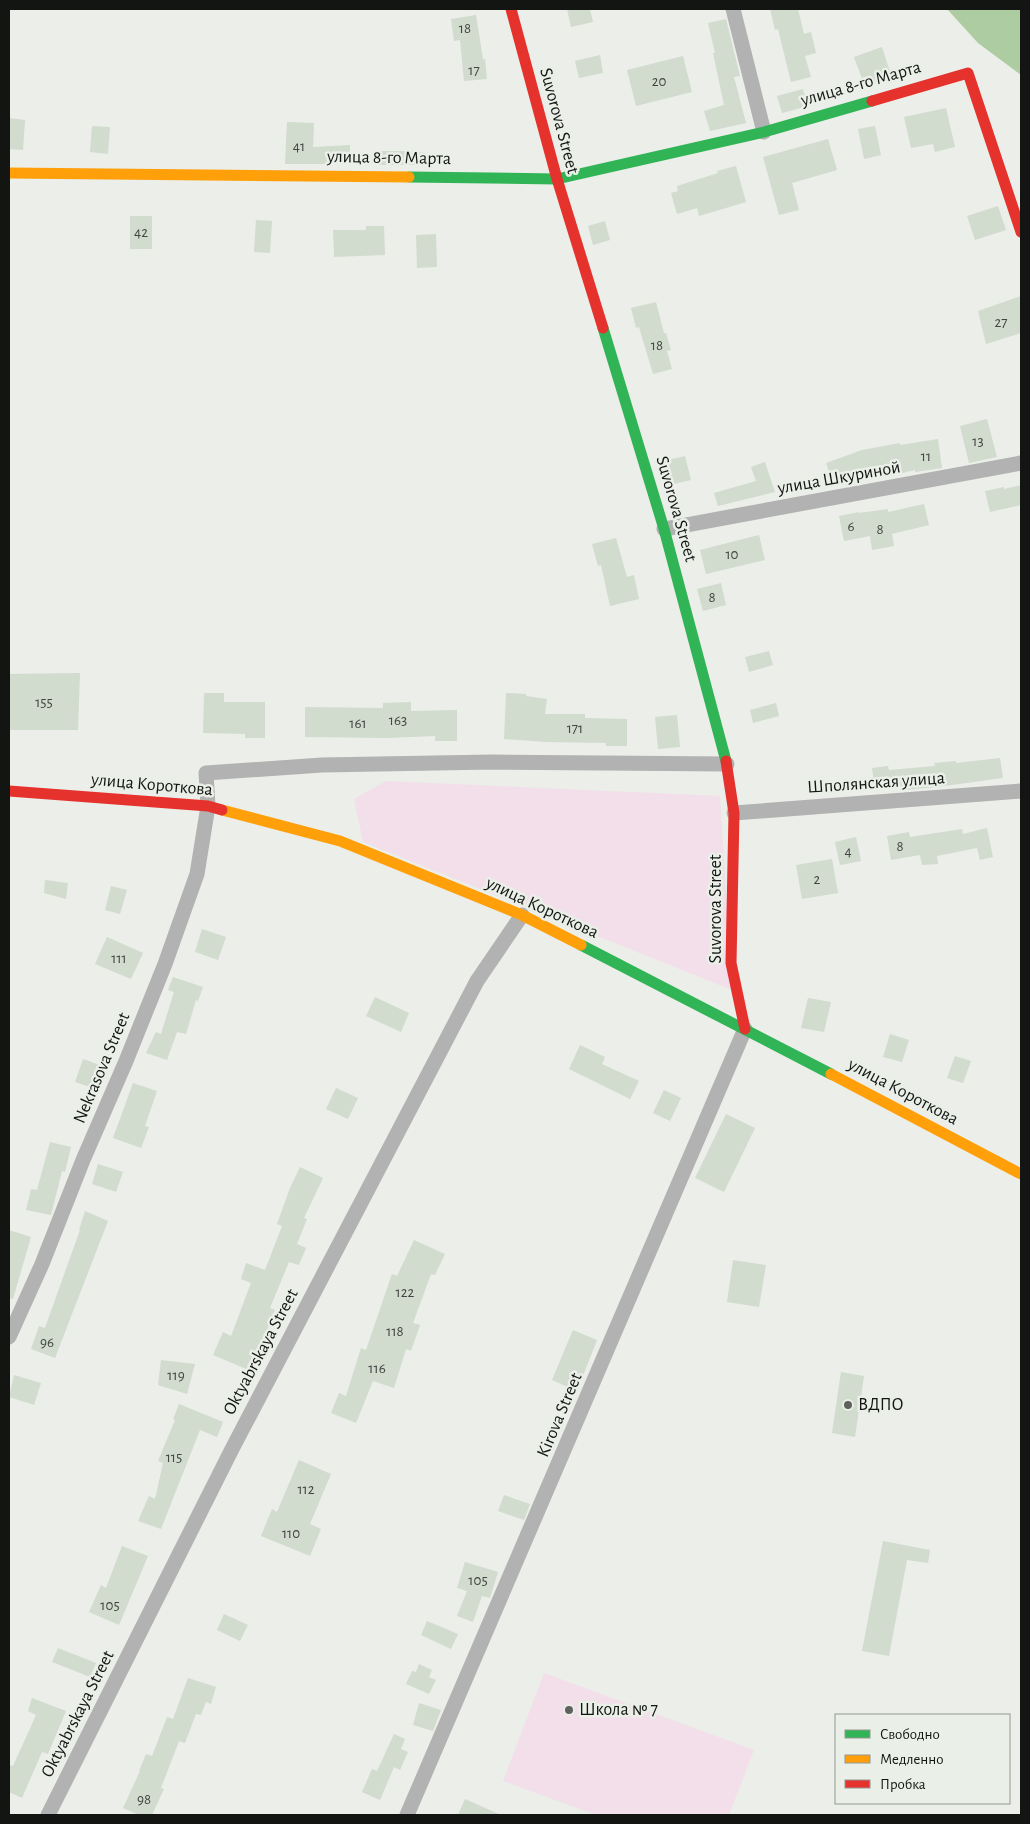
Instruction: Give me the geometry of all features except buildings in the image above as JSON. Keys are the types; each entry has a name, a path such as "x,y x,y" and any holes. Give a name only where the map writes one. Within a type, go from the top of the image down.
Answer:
{"street":[{"name":"Suvorova Street","path":"511,9 557,179 664,529 727,764 734,813 731,964 745,1029"},
{"path":"733,9 764,132"},
{"name":"улица 8-го Марта","path":"9,173 557,179 764,132 968,73 1021,232"},
{"name":"улица Шкуриной","path":"664,529 1021,463"},
{"name":"Nekrasova Street","path":"9,1337 42,1264 83,1160 165,964 197,874 208,806 206,773 322,765 492,762 727,764"},
{"name":"улица Короткова","path":"9,791 208,806 340,841 522,915 745,1029 1021,1174"},
{"name":"Шполянская улица","path":"734,813 1021,791"},
{"name":"Oktyabrskaya Street","path":"48,1815 232,1449 477,981 522,915"},
{"name":"Kirova Street","path":"407,1815 716,1101 745,1029"}],"shaded area":[{"path":"947,9 1021,9 1021,75 978,43"},
{"path":"386,781 720,796 732,990 363,842 354,799"},
{"path":"544,1673 754,1750 729,1815 596,1815 503,1781"}],"traffic: fast":[{"path":"409,177 557,179 764,132 872,101"},
{"path":"603,328 664,529 726,761"},
{"path":"581,945 831,1074"}],"traffic: slow":[{"path":"9,173 409,177"},
{"path":"222,810 340,841 522,915 581,945"},
{"path":"831,1074 1021,1174"}],"traffic: jam":[{"path":"511,9 557,179 603,328"},
{"path":"872,101 968,73 1021,232"},
{"path":"726,761 734,813 731,963 745,1029"},
{"path":"9,791 208,806 222,810"}],"place":[{"name":"ВДПО","path":"848,1405"},
{"name":"Школа № 7","path":"569,1710"}]}
